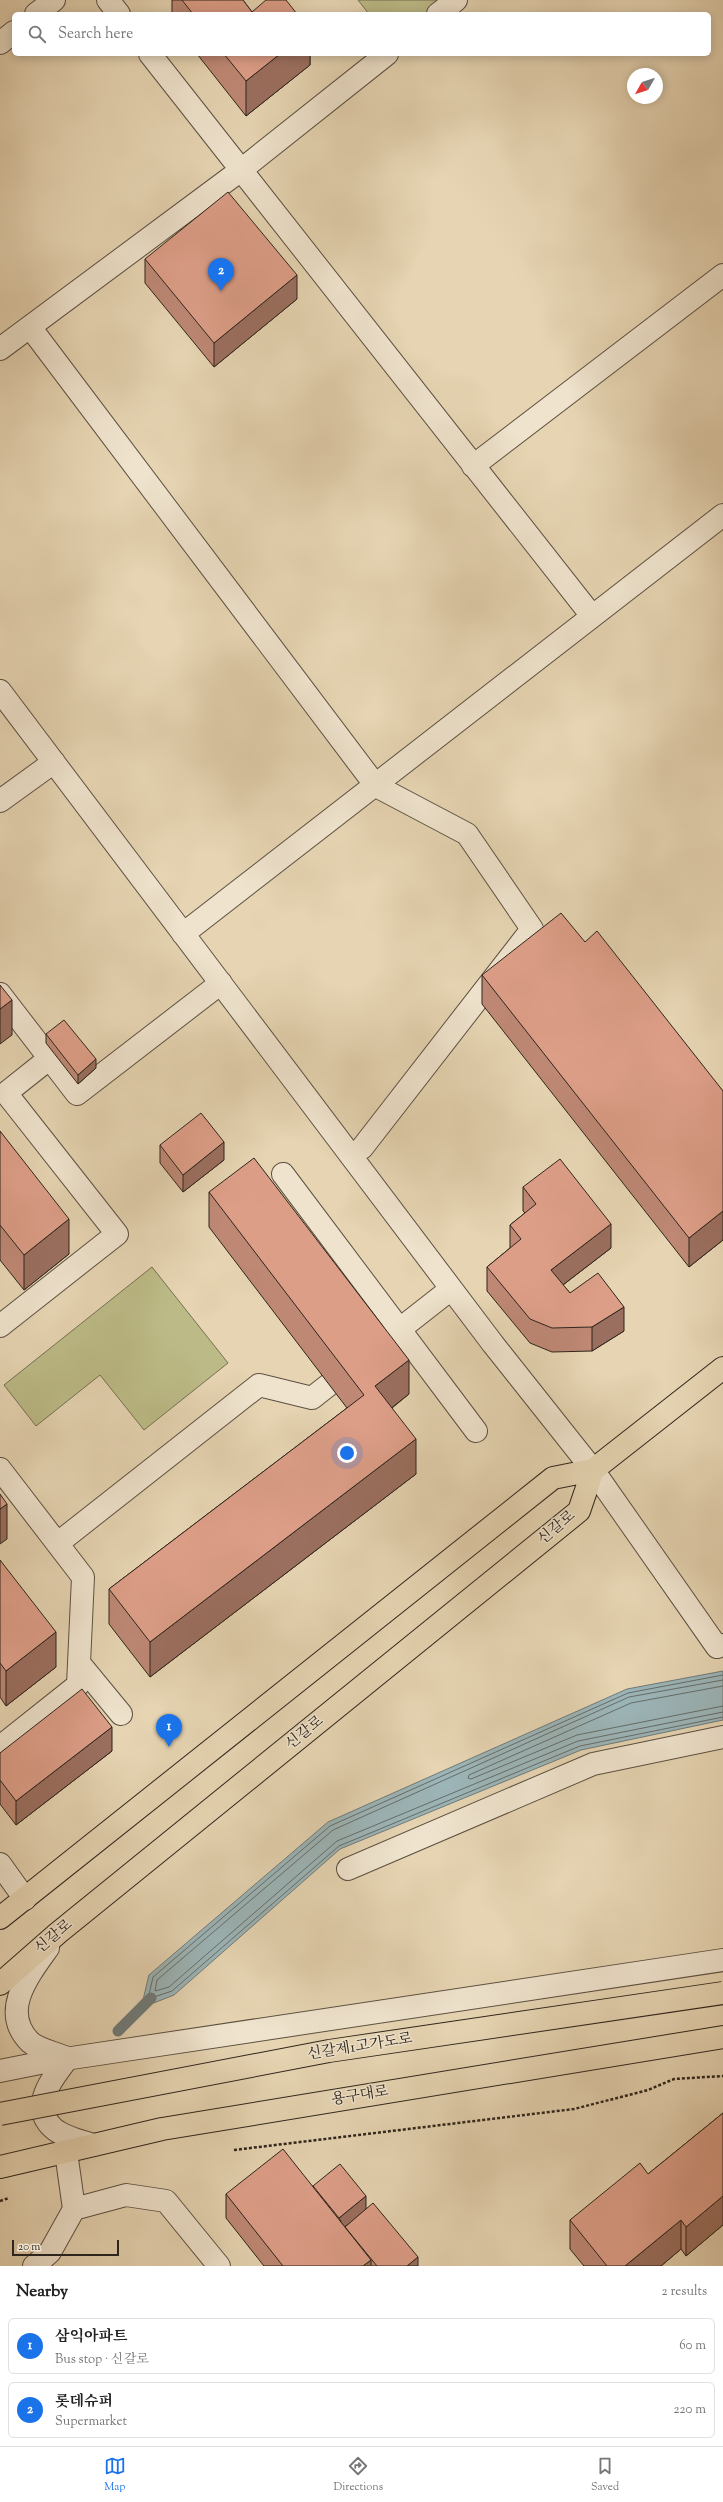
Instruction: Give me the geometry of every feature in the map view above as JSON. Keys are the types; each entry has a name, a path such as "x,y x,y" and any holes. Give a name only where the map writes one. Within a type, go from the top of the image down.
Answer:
{"main road":[{"path":"0,1918 553,1478 593,1470 723,1368"},
{"name":"신갈로","path":"0,1984 58,1934 579,1511 593,1470"},
{"name":"신갈제1고가도로","path":"0,2114 329,2051 723,1993"},
{"name":"용구대로","path":"0,2166 162,2129 723,2037"}],"street":[{"path":"39,12 54,0"},
{"path":"108,0 117,12"},
{"path":"441,12 456,0"},
{"path":"0,43 12,34"},
{"path":"152,56 592,616"},
{"path":"0,349 241,170 384,56"},
{"path":"473,466 723,275"},
{"path":"30,327 376,786 466,834 532,929 362,1148"},
{"path":"183,934 376,786 723,515"},
{"path":"0,691 451,1289 593,1470 717,1647 723,1645"},
{"path":"0,800 54,762"},
{"path":"0,994 77,1094 221,983"},
{"path":"0,1326 117,1234 6,1093 50,1058"},
{"path":"283,1174 476,1431"},
{"path":"58,1543 259,1385 312,1398 451,1289"},
{"path":"0,1469 83,1577 78,1686 0,1747"},
{"path":"79,1663 121,1714"},
{"path":"348,1869 593,1764 723,1737"},
{"path":"0,1864 25,1899"},
{"path":"58,1934 27,1976 12,2004 15,2026 31,2043 68,2058"},
{"path":"0,2071 68,2058 723,1960"},
{"path":"68,2058 52,2079 43,2096 45,2115 53,2128 93,2145"},
{"path":"34,2266 50,2252 74,2209 66,2152"},
{"path":"74,2209 126,2195 166,2201 219,2266"}],"path":[{"path":"226,2151 574,2108 648,2090 674,2079 723,2076"},
{"path":"0,2201 14,2196"}],"shaded area":[{"path":"358,0 456,0 441,12 367,12"},
{"path":"152,1267 228,1363 144,1430 100,1375 36,1426 4,1385"}],"water":[{"path":"723,1671 723,1720 581,1750 340,1849 174,1995 141,2008 149,1975 328,1822 627,1689"}],"building":[{"path":"182,0 243,0 252,12 191,12"},
{"path":"266,0 286,0 295,12 252,12"},
{"path":"226,56 277,56 246,81"},
{"path":"228,192 297,275 214,343 145,259"},
{"path":"561,913 585,942 597,931 723,1091 723,1211 689,1238 482,975"},
{"path":"0,985 12,1000 0,1009"},
{"path":"64,1020 96,1059 78,1075 46,1034"},
{"path":"201,1113 224,1142 183,1175 160,1145"},
{"path":"0,1131 69,1219 24,1255 0,1225"},
{"path":"254,1158 409,1360 375,1386 416,1439 150,1642 109,1589 364,1395 209,1192"},
{"path":"560,1159 611,1224 551,1270 570,1293 598,1273 624,1307 592,1327 552,1328 530,1319 487,1267 521,1239 510,1225 536,1204 523,1187"},
{"path":"0,1494 7,1504 0,1509"},
{"path":"0,1560 56,1632 6,1671 0,1663"},
{"path":"82,1689 112,1727 16,1801 0,1780 0,1753"},
{"path":"723,2113 723,2196 686,2227 681,2220 625,2266 607,2266 570,2220 640,2163 648,2174"},
{"path":"283,2149 371,2260 363,2266 283,2266 226,2194"},
{"path":"340,2164 366,2196 339,2218 313,2186"},
{"path":"373,2203 418,2257 407,2266 377,2266 345,2227"}],"waterway":[{"path":"118,2031 151,1998"}],"place":[{"name":"롯데슈퍼","path":"221,291"},
{"name":"삼익아파트","path":"169,1747"}]}
